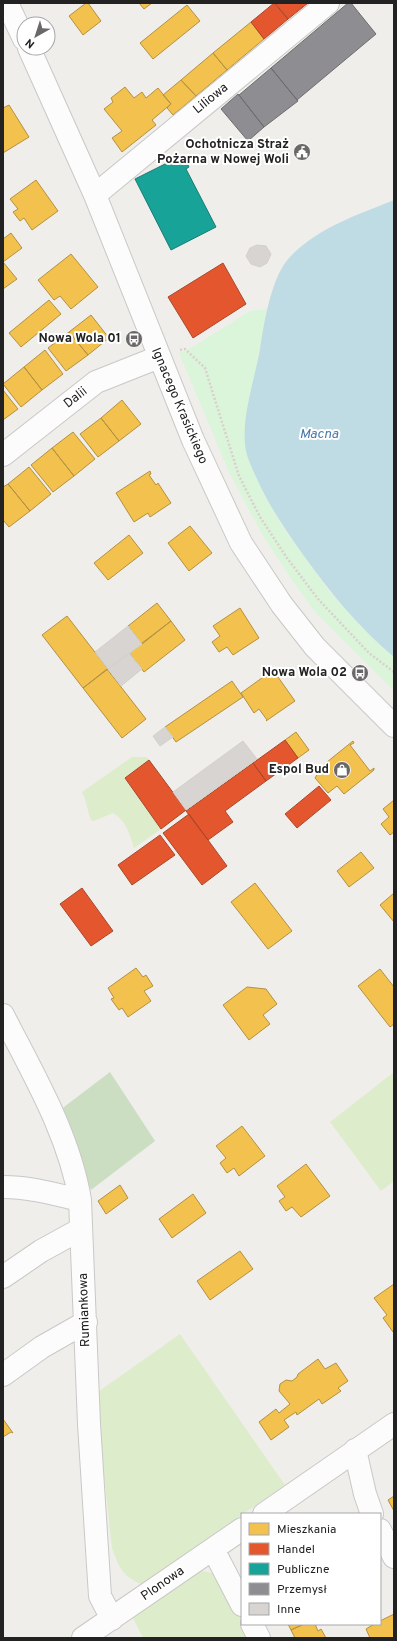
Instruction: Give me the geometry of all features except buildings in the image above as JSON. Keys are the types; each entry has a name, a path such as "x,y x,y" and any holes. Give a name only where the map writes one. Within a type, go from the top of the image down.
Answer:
{"street":[{"path":"7,3 16,22"},
{"name":"Liliowa","path":"95,195 328,3"},
{"name":"Ignacego Krasickiego","path":"32,56 166,354 215,490 241,543 264,580 315,647 394,726"},
{"name":"Dalii","path":"3,455 96,382 166,354"},
{"name":"Rumiankowa","path":"3,1015 59,1128 77,1182 80,1200 89,1424 100,1596 112,1618"},
{"path":"3,1188 18,1187 45,1191 80,1200"},
{"path":"3,1277 42,1251 81,1229"},
{"path":"3,1374 42,1347 86,1322"},
{"path":"265,1513 394,1424"},
{"path":"356,1450 365,1494 372,1513"},
{"name":"Plonowa","path":"83,1638 241,1530"},
{"path":"381,1532 394,1557"},
{"path":"213,1549 241,1603"},
{"path":"252,1625 259,1638"}],"path":[{"path":"166,354 185,349 206,368 239,476 260,517 287,558 318,599 369,653 394,672"}],"green space":[{"path":"267,309 255,375 263,493 281,524 329,591 370,635 394,657 394,691 316,613 263,536 229,472 179,353 191,348 250,311"},
{"path":"132,757 147,757 149,760 125,779 161,829 134,848 124,824 113,813 94,821 91,820 82,792"},
{"path":"110,1072 155,1141 91,1190 59,1114 64,1107"},
{"path":"394,1072 394,1181 381,1191 330,1122"},
{"path":"180,1334 285,1485 244,1513 241,1513 241,1515 141,1584 129,1578 125,1574 117,1561 112,1548 95,1394"},
{"path":"200,1570 219,1575 241,1620 241,1625 244,1625 250,1638 143,1638 132,1616"}],"water":[{"name":"Macna","path":"394,200 394,657 357,622 335,596 285,529 273,510 248,459 245,444 245,421 269,301 277,277 289,258 312,238 325,230 338,223"}],"place":[{"name":"Ochotnicza Straż Pożarna w Nowej Woli","path":"302,152"},
{"name":"Nowa Wola 01","path":"134,339"},
{"name":"Nowa Wola 02","path":"360,673"},
{"name":"Espol Bud","path":"342,770"}]}
